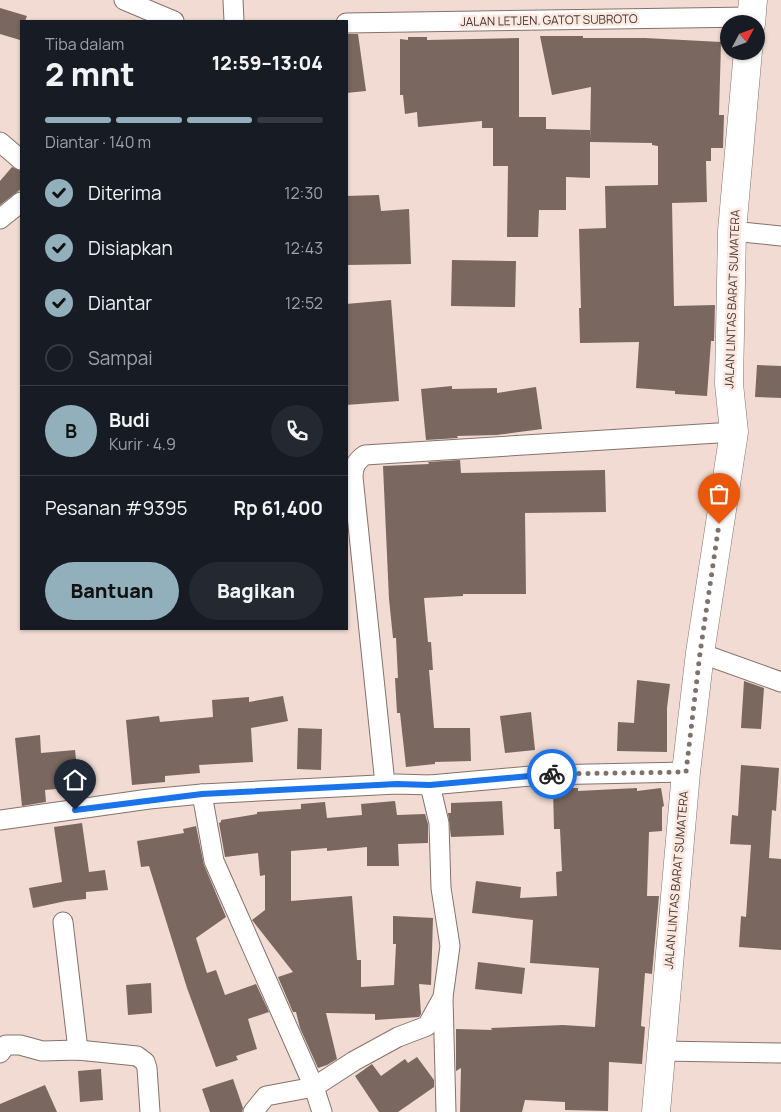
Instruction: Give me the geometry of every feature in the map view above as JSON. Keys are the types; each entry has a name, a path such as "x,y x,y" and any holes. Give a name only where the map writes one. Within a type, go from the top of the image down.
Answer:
{"highway":[{"name":"JALAN LINTAS BARAT SUMATERA","path":"656,1112 686,772 700,653 734,432 729,384 732,231 747,60"}],"street":[{"path":"124,0 172,20"},
{"path":"234,0 234,20"},
{"name":"JALAN LETJEN. GATOT SUBROTO","path":"348,23 752,13"},
{"path":"0,142 20,159"},
{"path":"0,219 20,203"},
{"path":"732,231 781,236"},
{"path":"385,784 353,478 353,470 357,461 365,455 734,432"},
{"path":"700,653 781,682"},
{"path":"0,820 150,799 202,794 385,784 430,785 542,775 686,772"},
{"path":"430,785 439,823 441,888 450,946 443,997 446,1112"},
{"path":"202,794 214,861 314,1087 322,1112"},
{"path":"63,922 78,1050"},
{"path":"253,1112 266,1096 314,1087 354,1061 398,1037 427,1026 443,997"},
{"path":"0,1052 6,1045 13,1044 42,1050 78,1050 137,1056 142,1058 147,1068 150,1112"},
{"path":"661,1051 781,1053"}],"building":[{"path":"0,8 27,16 25,20 20,20 20,40 0,34"},
{"path":"348,34 358,34 366,91 348,93"},
{"path":"540,36 720,42 719,115 724,115 723,148 711,148 711,161 706,161 707,202 672,203 674,306 715,305 714,341 711,341 707,396 675,394 675,391 636,388 639,342 580,343 579,229 606,228 605,186 658,185 658,146 652,145 652,143 590,142 591,87 552,95"},
{"path":"408,37 427,37 427,40 519,38 519,117 546,117 546,129 590,130 590,178 566,177 566,210 539,210 538,237 507,237 508,166 493,166 493,128 482,128 482,121 418,127 417,112 405,114 403,95 400,95 400,39 408,40"},
{"path":"12,167 20,171 20,190 0,205 0,181"},
{"path":"379,195 381,211 409,209 411,264 348,265 348,196"},
{"path":"452,260 516,261 515,307 451,306"},
{"path":"391,300 399,401 348,405 348,304"},
{"path":"757,365 781,366 781,398 755,397"},
{"path":"452,386 452,389 497,388 497,393 536,387 542,429 497,435 457,436 458,438 426,440 421,389"},
{"path":"460,460 461,473 605,470 606,512 525,513 526,594 463,594 463,596 424,598 428,642 431,642 433,670 429,670 434,728 470,728 471,761 435,762 435,764 406,767 400,713 397,713 395,678 398,678 396,638 393,638 389,599 383,466 429,464 428,462"},
{"path":"637,680 670,684 667,708 667,752 617,751 618,722 634,723"},
{"path":"744,681 764,688 761,729 741,728"},
{"path":"283,696 288,721 251,728 253,762 199,765 200,773 165,776 165,782 132,785 126,720 159,716 160,722 213,717 212,700 249,697 249,702"},
{"path":"531,712 535,750 505,753 500,716"},
{"path":"298,728 322,729 321,770 297,769"},
{"path":"40,735 41,753 75,750 79,787 45,790 46,802 22,806 15,738"},
{"path":"741,765 779,768 776,811 772,810 769,858 781,859 781,950 739,947 741,916 746,917 751,845 730,844 732,815 738,816"},
{"path":"553,788 578,788 578,791 637,788 637,791 661,788 664,806 662,807 662,831 649,832 647,896 659,896 652,974 645,973 641,1026 645,1027 642,1064 609,1062 608,1111 565,1110 565,1102 525,1100 522,1112 460,1112 461,1068 456,1071 456,1029 492,1030 491,1028 563,1025 595,1027 599,968 530,963 533,920 472,913 476,881 521,887 520,898 557,896 556,872 562,871 560,829 554,829"},
{"path":"395,801 397,815 425,814 428,824 428,843 398,844 399,866 367,866 367,847 327,851 327,848 291,851 291,901 352,896 357,960 361,960 361,987 394,985 396,944 393,944 393,916 433,918 431,985 419,984 421,1014 419,1017 375,1020 375,1014 326,1013 337,1059 318,1068 300,1028 296,1012 293,1012 278,977 293,972 252,920 265,910 265,875 260,876 258,853 225,857 219,823 221,820 257,814 257,812 301,809 301,804 325,802 327,818 362,815 361,804"},
{"path":"502,801 504,835 451,837 448,813 451,813 451,803"},
{"path":"82,823 89,872 105,870 108,890 86,892 86,899 33,908 29,888 62,882 54,827"},
{"path":"196,826 204,865 226,917 196,938 207,973 216,970 225,995 256,984 269,1012 248,1019 257,1049 236,1056 238,1060 216,1067 187,988 149,866 141,867 137,841 184,833 183,829"},
{"path":"478,962 525,968 522,994 475,989"},
{"path":"151,983 152,1013 128,1015 126,985"},
{"path":"417,1057 434,1080 434,1087 398,1112 379,1112 355,1076 372,1064 381,1076 405,1059 408,1063"},
{"path":"101,1069 103,1100 80,1102 78,1071"},
{"path":"233,1079 243,1108 242,1112 210,1112 202,1089"},
{"path":"45,1085 57,1112 0,1112 0,1104"}],"way so far":[{"path":"552,774 686,772 700,653 719,524"}],"route":[{"path":"75,810 150,799 202,794 397,784 430,785 552,774"}]}
